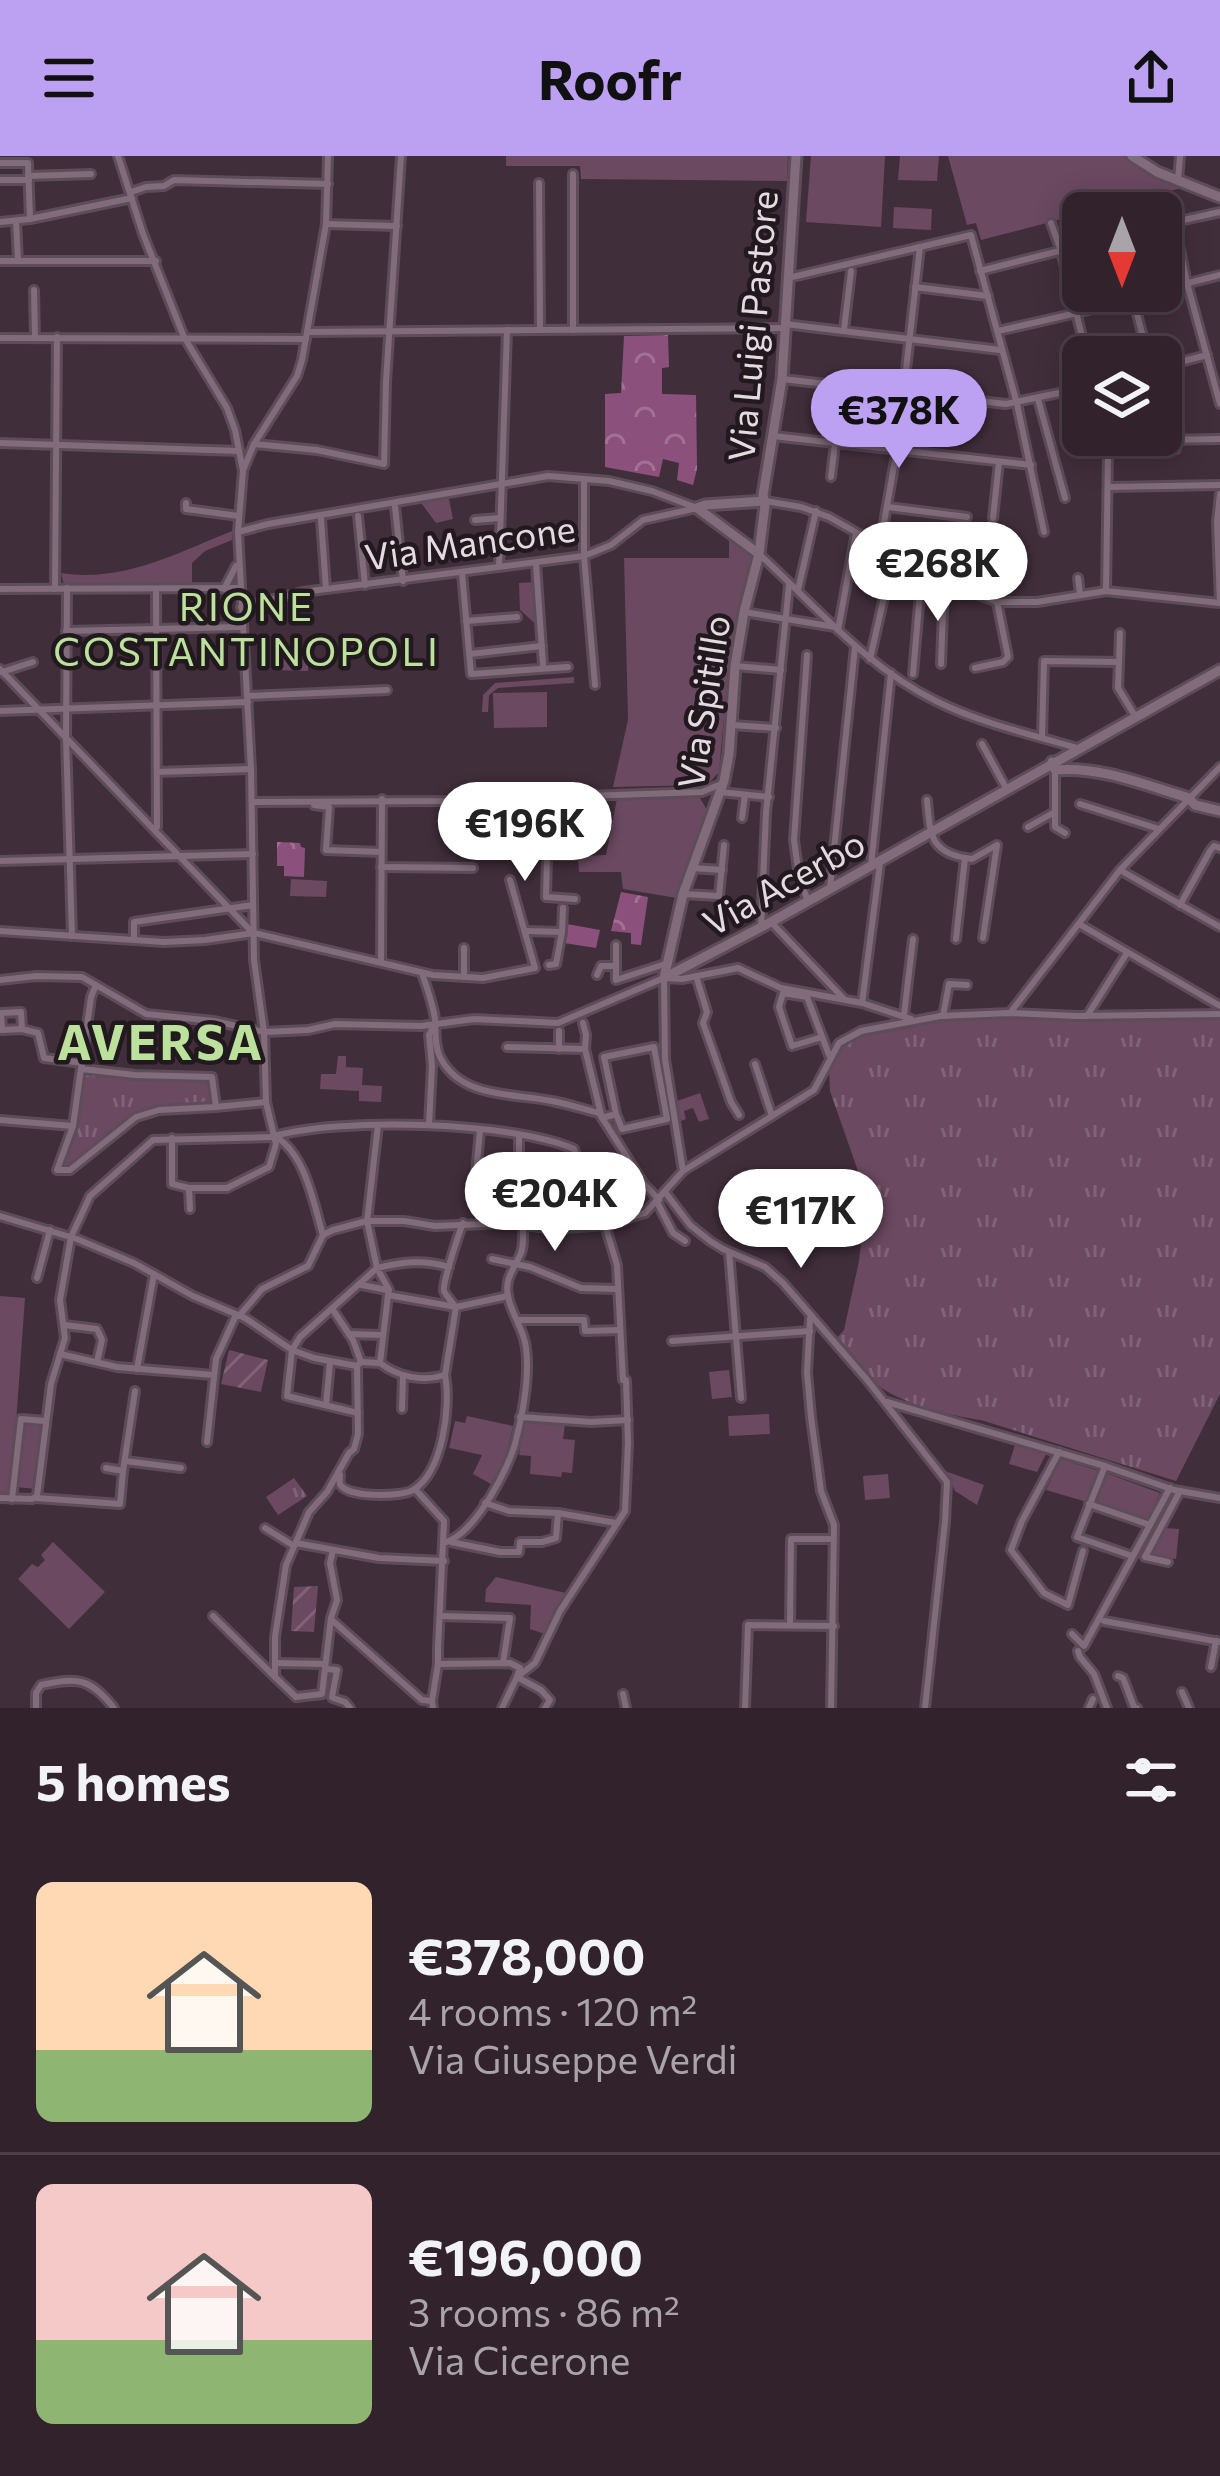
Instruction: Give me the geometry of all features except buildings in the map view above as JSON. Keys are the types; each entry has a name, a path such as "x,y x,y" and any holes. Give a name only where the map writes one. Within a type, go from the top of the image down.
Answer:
{"street":[{"path":"118,156 184,337 227,408 243,471"},
{"path":"172,1138 172,1184 189,1187 226,1188 265,1170 276,1144 266,1102 264,1032 254,960 253,802 238,532 243,471 254,444 297,376 326,224 328,156"},
{"path":"254,444 317,450 384,464 401,156"},
{"name":"Via Luigi Pastore","path":"765,502 782,379 796,156"},
{"path":"1132,156 1220,197"},
{"path":"1178,181 1180,156"},
{"path":"0,163 28,163 30,219"},
{"path":"573,330 574,174"},
{"path":"0,181 91,175"},
{"path":"0,222 132,195 174,180 329,184"},
{"path":"539,183 540,330"},
{"path":"1182,220 1220,212"},
{"path":"16,221 18,262"},
{"path":"1051,223 1083,336"},
{"path":"326,224 398,226"},
{"path":"787,278 970,235 1017,404 1044,532"},
{"path":"880,545 897,449 920,247"},
{"path":"980,271 1061,251"},
{"path":"1182,260 1220,404"},
{"path":"0,262 156,261"},
{"path":"844,330 851,271"},
{"path":"1182,284 1220,275"},
{"path":"915,287 988,296"},
{"path":"34,290 35,338"},
{"path":"998,331 1081,312"},
{"path":"0,338 785,326 1000,350"},
{"path":"500,566 507,330"},
{"path":"55,589 57,337"},
{"path":"1182,362 1207,355"},
{"path":"782,379 1017,404 1062,393"},
{"path":"1038,399 1065,498"},
{"path":"773,436 1030,465"},
{"path":"1182,439 1220,439"},
{"path":"0,443 238,452"},
{"path":"831,477 835,443"},
{"path":"1106,591 1108,456"},
{"path":"993,518 999,461"},
{"path":"238,532 548,476 652,490 697,508 759,554 855,647 934,700 1077,748"},
{"path":"584,478 584,556 595,685"},
{"path":"697,508 765,502 816,511 944,582 997,602 1037,602 1106,591 1220,603 1220,490 1109,487"},
{"name":"Via Spitillo","path":"664,978 683,894 722,787 735,666 765,502"},
{"path":"186,503 186,508 239,516"},
{"path":"395,507 403,580"},
{"path":"888,507 967,517"},
{"name":"Via Mancone","path":"241,608 326,589 584,556 611,545 643,520 697,508"},
{"path":"798,590 816,511"},
{"path":"358,516 365,585"},
{"path":"475,520 500,518"},
{"path":"321,519 326,589"},
{"path":"837,628 856,532"},
{"path":"870,659 894,553"},
{"path":"224,590 238,561"},
{"path":"536,564 543,664"},
{"path":"914,674 922,570"},
{"path":"462,573 472,674 568,667"},
{"path":"1078,578 1080,594"},
{"path":"790,582 769,797 766,925 844,999"},
{"path":"940,664 944,582"},
{"path":"67,589 72,936"},
{"path":"156,589 157,830"},
{"path":"0,590 240,589"},
{"path":"975,668 1008,657 997,602"},
{"path":"744,612 837,628"},
{"path":"466,621 518,616"},
{"path":"66,631 242,627"},
{"path":"1120,633 1118,688 1135,716"},
{"path":"470,654 542,646"},
{"path":"830,888 855,647"},
{"path":"807,655 794,840 808,902"},
{"path":"33,662 1,670 254,933"},
{"path":"1042,737 1044,662 1118,662"},
{"path":"735,666 781,670"},
{"name":"Via Acerbo","path":"664,978 1220,670"},
{"path":"862,1003 891,673"},
{"path":"0,711 387,690"},
{"path":"730,725 776,728"},
{"path":"982,743 1006,788"},
{"path":"1065,833 1054,826 1054,766 1101,772 1220,811"},
{"path":"1010,1013 1120,870 1220,767"},
{"path":"157,772 251,769"},
{"path":"253,802 445,801 722,787 769,797"},
{"path":"693,792 709,802 713,815"},
{"path":"572,795 575,855 548,855 546,897 574,899"},
{"path":"742,818 745,795"},
{"path":"381,961 382,799"},
{"path":"926,800 929,832 947,852 973,859 997,845 983,938"},
{"path":"1080,804 1159,829"},
{"path":"314,805 329,807 326,850 381,852"},
{"path":"1028,827 1053,813"},
{"path":"683,894 719,896 724,845"},
{"path":"1180,905 1217,847"},
{"path":"0,861 253,854"},
{"path":"956,939 965,858"},
{"path":"381,867 472,868"},
{"path":"692,868 722,870"},
{"path":"1120,870 1220,927"},
{"path":"0,931 134,940 205,940 254,933 422,973 497,976 536,968 510,880"},
{"path":"134,940 134,922 253,904"},
{"path":"549,965 556,964 563,908"},
{"path":"1079,924 1220,1010"},
{"path":"526,931 562,932"},
{"path":"904,1015 913,939"},
{"path":"616,944 616,980 668,963"},
{"path":"464,948 464,977"},
{"path":"1087,1016 1128,953"},
{"path":"602,962 616,964"},
{"path":"597,975 601,966 616,964"},
{"path":"0,980 82,977 146,1014 264,1032 335,1024 421,1026 474,1019 558,1023 664,978 738,968 781,988 862,1003 914,1021"},
{"path":"422,973 440,1056 459,1079"},
{"path":"696,976 707,1012 703,1023 730,1102 739,1115"},
{"path":"664,978 666,1072 683,1171"},
{"path":"943,1016 949,984 967,985"},
{"path":"96,985 73,1126 56,1170 77,1166 136,1118 159,1110 266,1102"},
{"path":"822,1037 792,1046 779,1007 782,993 807,997 831,1058"},
{"path":"207,1442 215,1358 238,1315 262,1289 308,1265 323,1235 333,1230 368,1221 435,1226 508,1223 554,1229 602,1225 645,1213 683,1171 814,1090 841,1040 857,1032 943,1016 1220,1010"},
{"path":"22,1029 21,1012 1,1013 2,1030 38,1033 40,1053 46,1058 135,1075 212,1077 216,1106"},
{"path":"429,1126 429,1035 435,1023"},
{"path":"583,1023 602,1118"},
{"path":"559,1031 559,1049"},
{"path":"507,1047 585,1049"},
{"path":"655,1047 667,1119 622,1130 616,1114 604,1057 655,1047"},
{"path":"755,1064 772,1116"},
{"path":"432,1077 459,1079 485,1091 599,1113 644,1184 729,1252 765,1267 811,1315 947,1481 925,1708"},
{"path":"602,1118 616,1114"},
{"path":"0,1120 73,1126"},
{"path":"378,1125 368,1221 377,1268 388,1293 380,1363 403,1376 445,1375"},
{"path":"36,1498 51,1384 65,1338 59,1312 71,1238 86,1202 100,1185 153,1140 429,1126 535,1136 574,1149 617,1264 628,1420 625,1511 550,1628 535,1663 518,1677"},
{"path":"479,1130 474,1195 510,1203"},
{"path":"508,1223 519,1135"},
{"path":"275,1136 295,1155 323,1235"},
{"path":"189,1187 190,1209"},
{"path":"661,1198 673,1232 685,1241"},
{"path":"0,1216 134,1263 238,1315 292,1350 330,1362 380,1363"},
{"path":"340,1472 345,1490 381,1495 415,1489 431,1473 438,1456 456,1307 444,1292 444,1278 463,1223"},
{"path":"447,1542 476,1517 509,1462 520,1417 527,1353 508,1296 511,1268 523,1250 524,1226"},
{"path":"37,1278 50,1230"},
{"path":"729,1252 741,1398"},
{"path":"492,1259 515,1262 581,1288 617,1288"},
{"path":"358,1414 287,1396 292,1350 300,1337 377,1268 417,1261 448,1267"},
{"path":"137,1369 154,1274"},
{"path":"362,1285 456,1307 508,1296"},
{"path":"275,1677 282,1583 295,1544 309,1512 354,1449 359,1364 333,1310"},
{"path":"811,1315 807,1372 811,1418 821,1492 835,1539 831,1708"},
{"path":"518,1320 584,1321 585,1331 620,1330"},
{"path":"62,1324 97,1329 102,1340 97,1362"},
{"path":"672,1341 810,1330"},
{"path":"348,1334 381,1335"},
{"path":"61,1354 213,1380"},
{"path":"326,1405 330,1362"},
{"path":"402,1409 403,1376"},
{"path":"0,1498 120,1504 135,1391"},
{"path":"884,1401 1175,1490 1220,1498"},
{"path":"520,1417 628,1420"},
{"path":"12,1499 21,1419 46,1421"},
{"path":"1059,1452 1011,1550 1044,1593 1068,1605 1083,1551"},
{"path":"1105,1466 1077,1537 1132,1556"},
{"path":"106,1468 181,1468"},
{"path":"332,1618 422,1700 433,1704 447,1542 444,1521 415,1489"},
{"path":"1072,1634 1084,1646 1150,1525 1175,1490"},
{"path":"1168,1562 1144,1556 1175,1490"},
{"path":"485,1503 509,1511 616,1523"},
{"path":"1089,1504 1150,1525"},
{"path":"447,1542 519,1552 520,1542 556,1538 558,1513"},
{"path":"265,1528 295,1544 379,1558 444,1561"},
{"path":"790,1625 791,1539 835,1539"},
{"path":"322,1694 337,1600 330,1563 333,1550"},
{"path":"213,1616 296,1697"},
{"path":"441,1616 510,1618 502,1663"},
{"path":"1104,1621 1218,1641 1210,1667"},
{"path":"746,1708 748,1625 834,1626"},
{"path":"1078,1651 1094,1674 1107,1708"},
{"path":"274,1663 338,1670 332,1697"},
{"path":"437,1664 502,1663 520,1668 502,1708"},
{"path":"1118,1676 1137,1708"},
{"path":"518,1677 550,1700 545,1708"},
{"path":"35,1708 40,1684 87,1682 114,1708"},
{"path":"1182,1692 1190,1708"},
{"path":"296,1697 322,1694 350,1708"},
{"path":"623,1694 626,1708"},
{"path":"293,1708 296,1697"}],"green space":[{"path":"506,156 788,156 787,181 581,179 580,166 506,166"},
{"path":"811,156 885,156 881,227 806,222"},
{"path":"900,156 939,156 937,181 898,180"},
{"path":"948,156 1124,156 1181,188 1062,192 1062,219 981,240 976,223 967,225"},
{"path":"894,207 932,209 931,230 893,228"},
{"path":"668,335 669,367 662,368 662,394 696,395 693,485 677,480 679,463 663,459 659,477 605,467 605,394 621,393 624,336"},
{"path":"448,494 453,519 436,523 419,500"},
{"path":"232,531 232,540 205,551 192,563 192,585 64,585 61,573 128,570"},
{"path":"729,533 753,551 728,674 719,772 702,785 613,787 628,720 624,558 729,558"},
{"path":"535,582 538,626 520,610 519,583"},
{"path":"277,645 309,645 308,671 277,670"},
{"path":"574,677 574,683 498,688 489,695 488,712 482,712 483,695 495,683"},
{"path":"547,692 547,727 494,728 493,693"},
{"path":"700,798 707,810 677,898 623,889 621,872 579,872 578,856 606,855 617,799"},
{"path":"277,842 300,843 305,848 304,877 284,876 284,866 277,866"},
{"path":"291,879 327,881 326,897 290,896"},
{"path":"621,892 648,897 641,945 631,944 631,933 611,931"},
{"path":"567,924 600,930 596,948 564,943"},
{"path":"1220,1017 1220,1394 1176,1481 910,1402 874,1382 837,1338 844,1330 862,1233 858,1171 830,1091 829,1069 838,1051 864,1036 943,1019"},
{"path":"338,1056 346,1056 346,1067 363,1068 362,1085 382,1086 381,1102 359,1101 359,1091 320,1089 321,1074 336,1074"},
{"path":"83,1070 211,1078 214,1104 139,1113 82,1160 63,1169"},
{"path":"700,1093 709,1119 699,1122 693,1108 684,1111 686,1119 681,1121 674,1102"},
{"path":"0,1296 25,1298 11,1493 0,1492"},
{"path":"229,1350 268,1360 261,1392 221,1384"},
{"path":"729,1370 732,1397 712,1399 709,1372"},
{"path":"769,1414 770,1434 729,1436 728,1416"},
{"path":"467,1416 513,1426 506,1457 491,1484 473,1474 482,1455 449,1448 455,1421 465,1423"},
{"path":"523,1420 565,1424 563,1439 575,1440 572,1473 562,1472 561,1477 530,1474 531,1456 519,1455"},
{"path":"24,1422 43,1424 36,1489 17,1487"},
{"path":"1015,1445 1046,1454 1037,1472 1009,1464"},
{"path":"1061,1459 1099,1471 1087,1502 1046,1490"},
{"path":"945,1471 984,1485 977,1505 955,1491"},
{"path":"1106,1473 1160,1493 1148,1519 1097,1502"},
{"path":"888,1474 890,1498 865,1500 863,1476"},
{"path":"294,1478 307,1496 278,1515 266,1497"},
{"path":"1164,1528 1179,1529 1176,1559 1151,1554"},
{"path":"53,1542 105,1592 69,1629 18,1579 32,1564 38,1567 45,1560 41,1555"},
{"path":"496,1577 566,1593 545,1634 530,1629 531,1605 485,1602 486,1589"},
{"path":"318,1586 314,1632 291,1631 294,1587"}],"district":[{"name":"RIONE COSTANTINOPOLI","path":"247,630"},
{"name":"AVERSA","path":"161,1043"}]}
